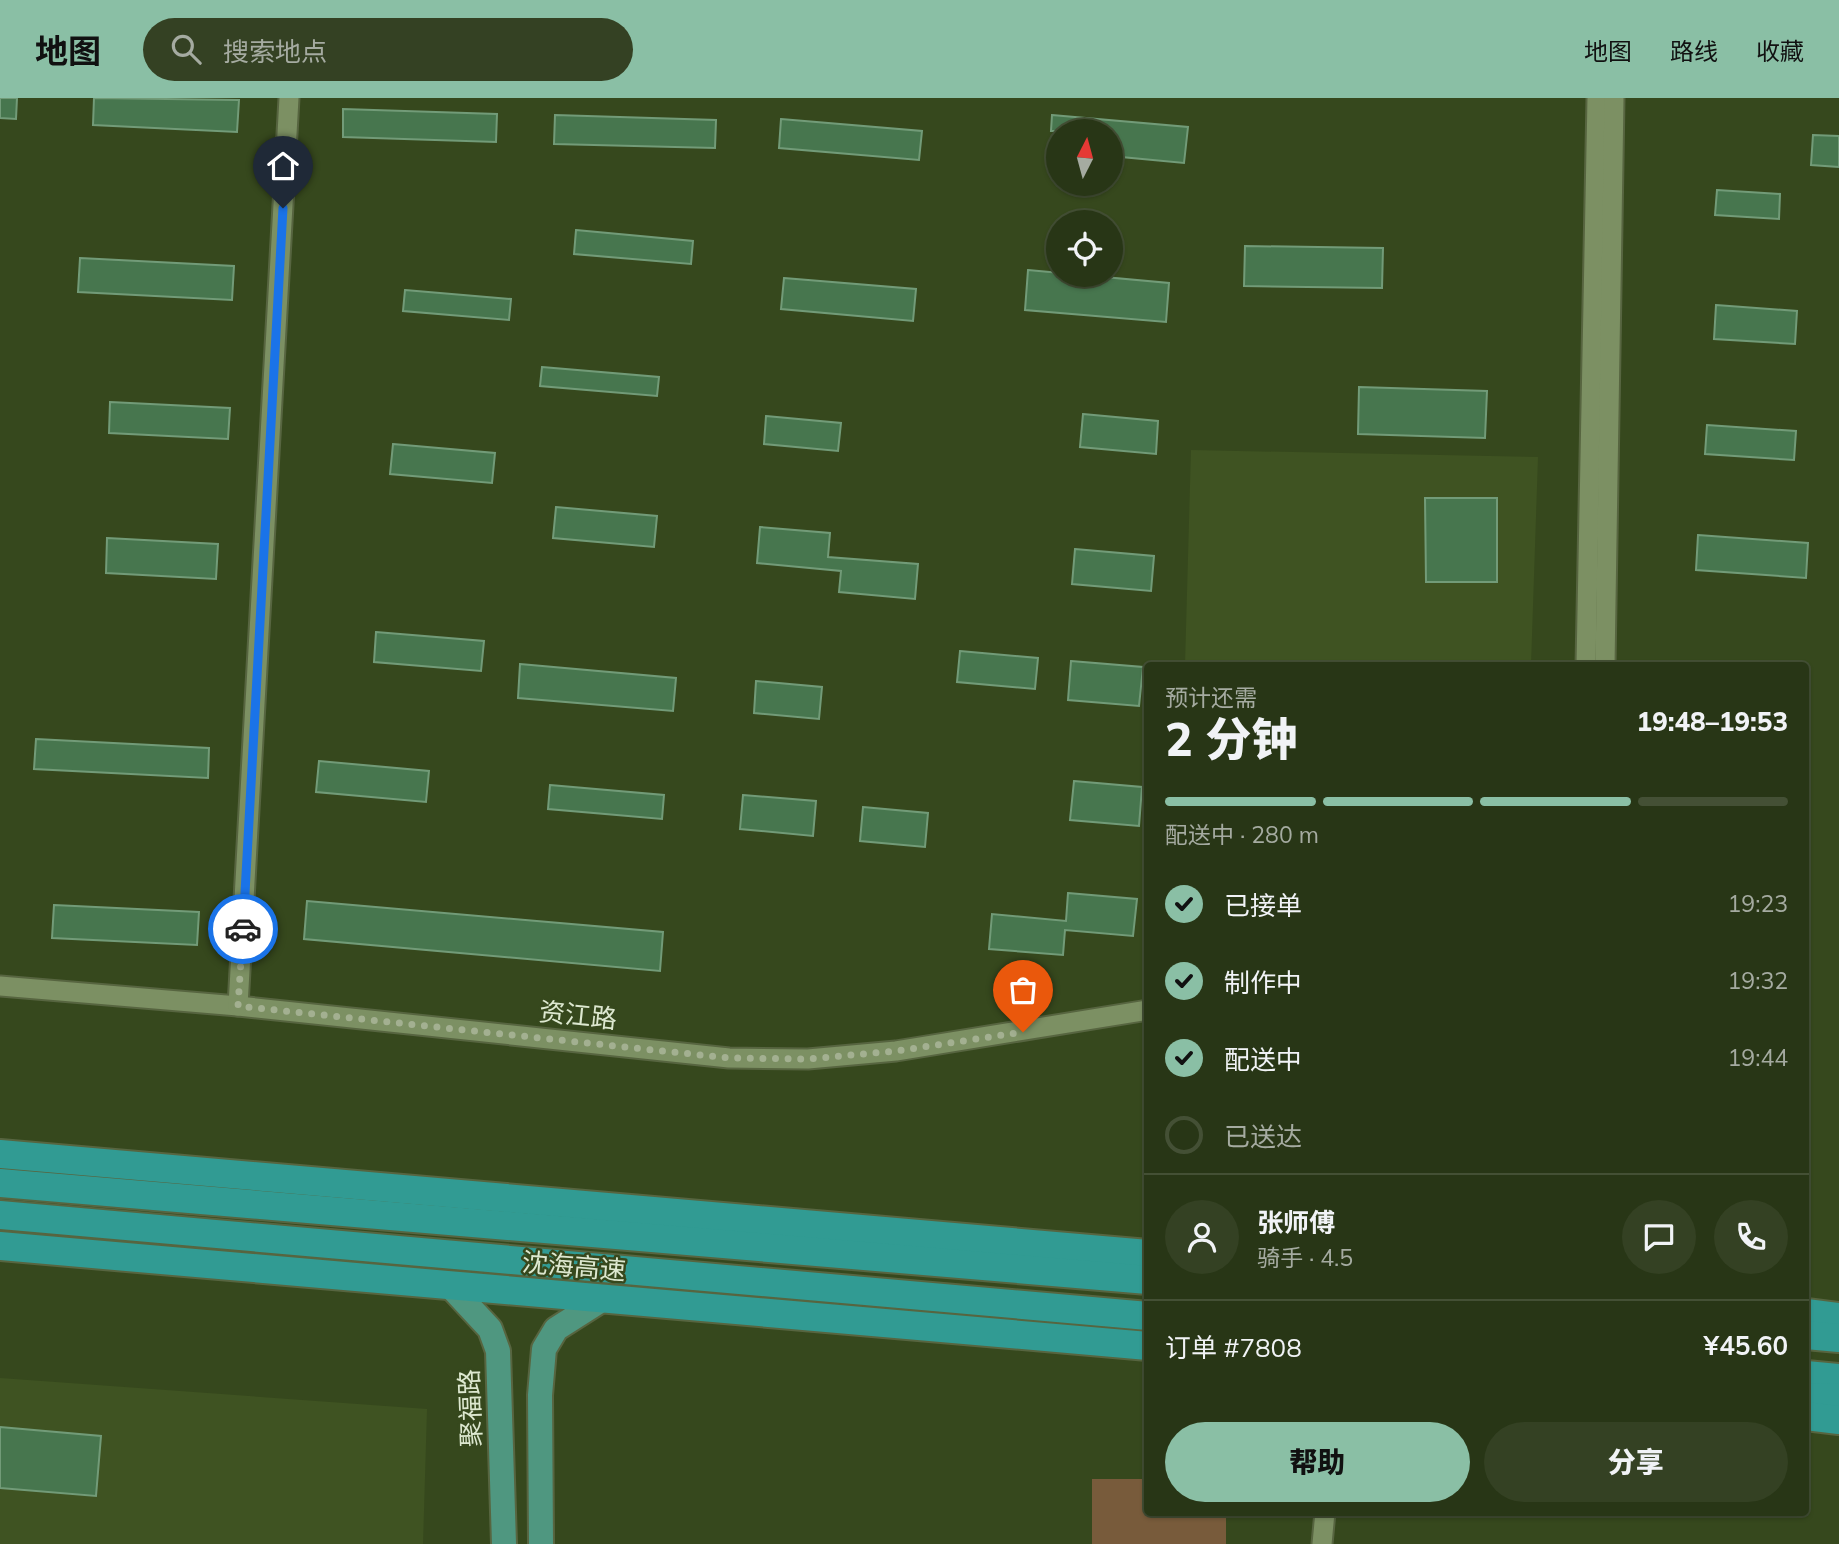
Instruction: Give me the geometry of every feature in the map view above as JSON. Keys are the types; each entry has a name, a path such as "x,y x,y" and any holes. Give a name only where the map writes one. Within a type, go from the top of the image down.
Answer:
{"highway":[{"path":"0,1154 1144,1254"},
{"name":"沈海高速","path":"0,1183 1144,1280"},
{"name":"沈海高速","path":"0,1215 1144,1317"},
{"path":"0,1246 600,1301 1144,1346"},
{"path":"1809,1300 1839,1302"},
{"path":"1809,1313 1839,1317"},
{"path":"1809,1335 1839,1338"},
{"path":"1809,1375 1839,1378"},
{"path":"1809,1397 1839,1398"},
{"path":"1809,1416 1839,1420"}],"main road":[{"name":"聚福路","path":"451,1287 490,1329 498,1351 504,1544"},
{"path":"541,1544 540,1370 544,1349 556,1329 600,1301"}],"street":[{"path":"238,1006 289,98"},
{"path":"1586,662 1597,98"},
{"path":"1605,662 1614,98"},
{"name":"资江路","path":"0,986 238,1006 729,1058 808,1059 896,1051 1144,1011"},
{"path":"1322,1544 1325,1516"}],"shaded area":[{"path":"1191,450 1538,457 1531,662 1185,662"},
{"path":"0,1378 427,1409 423,1544 0,1544"},
{"path":"1092,1479 1144,1479 1144,1516 1226,1516 1226,1544 1092,1544"}],"building":[{"path":"0,98 17,98 16,119 0,118"},
{"path":"94,98 239,100 237,132 93,125"},
{"path":"343,109 497,114 496,142 343,137"},
{"path":"555,115 716,120 715,148 554,144"},
{"path":"1052,115 1097,119 1052,119"},
{"path":"781,119 922,131 919,160 779,148"},
{"path":"1124,121 1188,127 1184,163 1124,157"},
{"path":"1813,135 1839,136 1839,167 1811,165"},
{"path":"1717,190 1780,194 1779,219 1715,215"},
{"path":"576,230 693,241 691,264 574,254"},
{"path":"1245,246 1383,248 1382,288 1244,286"},
{"path":"80,258 234,266 232,300 78,292"},
{"path":"1028,270 1046,272 1046,287 1123,287 1123,279 1169,283 1166,322 1025,310"},
{"path":"784,278 916,289 913,321 781,309"},
{"path":"405,290 511,299 509,320 403,311"},
{"path":"1716,305 1797,311 1795,344 1714,339"},
{"path":"542,367 659,377 657,396 540,386"},
{"path":"1359,387 1487,391 1485,438 1358,434"},
{"path":"110,402 230,408 228,439 109,433"},
{"path":"1083,414 1158,421 1156,454 1080,447"},
{"path":"766,416 841,423 838,451 764,444"},
{"path":"1707,425 1796,431 1794,460 1705,454"},
{"path":"393,444 495,453 492,483 390,474"},
{"path":"1425,498 1497,498 1497,582 1426,582"},
{"path":"556,507 657,516 654,547 553,538"},
{"path":"760,527 830,533 828,557 918,564 915,599 839,592 841,571 757,563"},
{"path":"1698,535 1808,543 1806,578 1696,570"},
{"path":"107,538 218,544 216,579 106,573"},
{"path":"1075,549 1154,556 1151,591 1072,584"},
{"path":"376,632 484,641 481,671 374,662"},
{"path":"960,651 1038,658 1035,689 957,682"},
{"path":"1071,661 1143,667 1139,706 1068,700"},
{"path":"520,664 676,678 673,711 518,698"},
{"path":"756,681 822,687 819,719 754,713"},
{"path":"36,739 209,748 208,778 34,769"},
{"path":"319,761 429,771 426,802 316,792"},
{"path":"1074,781 1142,787 1139,826 1070,820"},
{"path":"550,785 664,795 662,819 548,809"},
{"path":"743,795 816,801 813,836 740,829"},
{"path":"863,807 928,813 925,847 860,841"},
{"path":"1068,893 1137,899 1133,936 1065,930 1063,955 989,949 992,914 1066,921"},
{"path":"307,901 663,932 660,971 304,939"},
{"path":"54,905 199,912 197,945 52,938"},
{"path":"0,1427 101,1436 96,1496 0,1488"}],"way so far":[{"path":"243,929 238,1006 729,1058 808,1059 896,1051 1023,1032"}],"route":[{"path":"243,929 283,208"}]}
